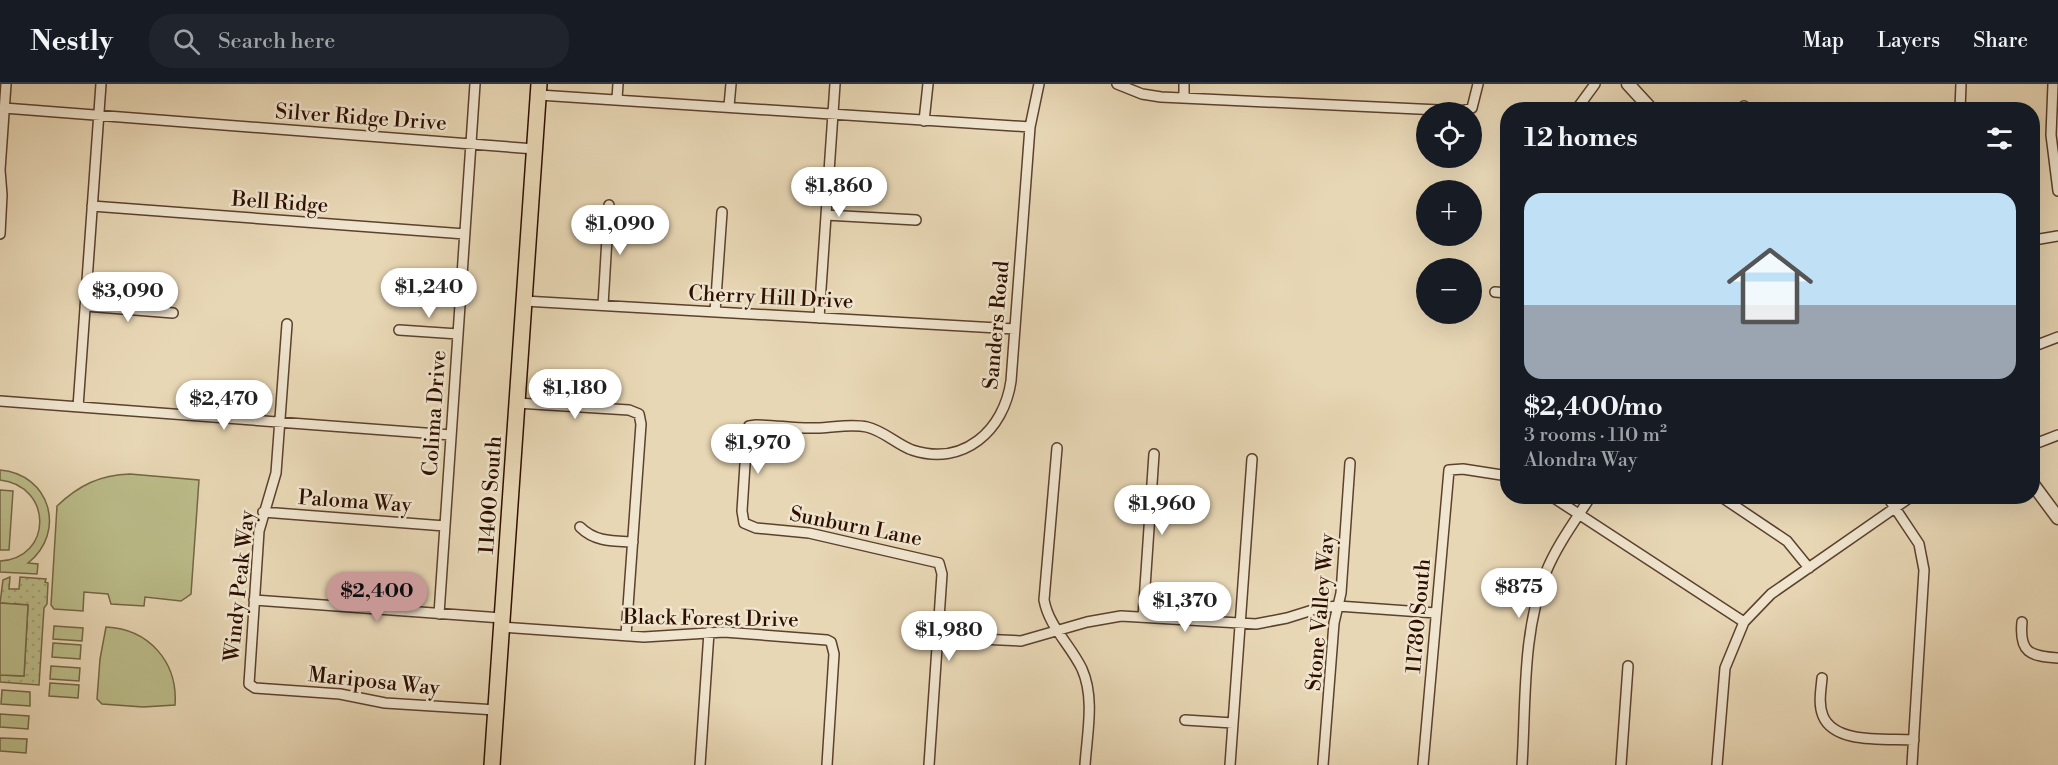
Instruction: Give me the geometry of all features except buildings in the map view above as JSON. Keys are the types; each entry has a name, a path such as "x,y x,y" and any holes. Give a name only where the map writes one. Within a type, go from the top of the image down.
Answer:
{"main road":[{"name":"11400 South","path":"492,765 539,89"}],"street":[{"path":"0,234 3,195 0,161 6,84"},
{"path":"78,407 100,84"},
{"name":"Colima Drive","path":"439,614 476,84"},
{"path":"617,99 618,84"},
{"path":"729,106 731,84"},
{"path":"819,318 835,84"},
{"path":"924,121 928,84"},
{"name":"Sanders Road","path":"744,523 742,511 749,426 819,428 858,426 878,431 914,450 935,453 958,450 985,436 1005,410 1011,381 1030,127 1039,84"},
{"path":"1117,84 1142,94 1184,98 1461,111 1472,108 1478,84"},
{"path":"1184,84 1184,98"},
{"path":"1582,102 1595,84"},
{"path":"1628,84 1645,102"},
{"path":"1960,102 1961,84"},
{"path":"2053,84 2051,135 2058,191"},
{"path":"539,89 617,99 729,106 833,116 1030,127"},
{"name":"Silver Ridge Drive","path":"4,108 535,149"},
{"path":"603,305 609,205"},
{"name":"Bell Ridge","path":"92,206 465,234"},
{"path":"716,312 722,212"},
{"path":"826,215 916,220"},
{"path":"2040,239 2058,236"},
{"path":"1495,292 1500,292"},
{"name":"Cherry Hill Drive","path":"524,301 1015,329"},
{"path":"85,306 173,313"},
{"name":"Windy Peak Way","path":"249,684 254,600 263,512 276,473 287,324"},
{"path":"399,330 458,334"},
{"path":"2040,344 2058,337"},
{"path":"0,401 451,435"},
{"path":"517,403 630,410 639,414 641,424 626,635"},
{"path":"2040,443 2058,435"},
{"path":"1057,448 1044,600 1050,619 1086,679 1089,707 1085,765"},
{"path":"1143,617 1154,454"},
{"path":"1230,765 1252,459"},
{"name":"Stone Valley Way","path":"1323,765 1350,463"},
{"name":"11780 South","path":"1423,765 1449,470 1463,469 1500,475"},
{"path":"2040,494 2058,518"},
{"path":"1563,504 1744,622"},
{"path":"1522,765 1533,614 1546,571 1586,504"},
{"path":"1732,504 1779,535 1795,549 1809,568"},
{"path":"1893,504 1919,544 1924,570 1912,765"},
{"path":"1717,765 1725,668 1744,622 1771,594 1901,504"},
{"name":"Paloma Way","path":"263,512 445,526"},
{"name":"Sunburn Lane","path":"744,523 756,528 809,533 935,560 939,563 942,574 929,765"},
{"path":"580,527 588,536 600,540 633,542"},
{"name":"Black Forest Drive","path":"254,600 439,614 626,635 660,637 709,632 822,639 831,642 834,654 827,765"},
{"path":"937,637 1014,642 1104,618 1143,617 1240,623 1272,622 1319,608 1338,606 1436,613"},
{"path":"2022,622 2021,636 2027,651 2035,655 2058,658"},
{"path":"700,765 709,632"},
{"path":"1621,765 1628,666"},
{"path":"1822,678 1821,708 1823,716 1834,729 1851,735 1914,740"},
{"name":"Mariposa Way","path":"249,684 255,688 340,694 385,703 496,710"},
{"path":"1185,720 1233,723"}],"green space":[{"path":"0,470 17,474 31,482 41,493 47,506 49,521 47,536 40,550 28,563 38,564 37,574 0,572 0,561 17,557 30,548 37,536 40,522 37,507 30,495 17,485 0,480"},
{"path":"130,474 199,480 191,594 181,601 145,597 144,606 111,604 108,594 84,592 83,611 54,609 51,605 57,506 73,492 90,482 109,476"},
{"path":"0,490 13,491 9,550 0,550"},
{"path":"10,577 9,589 19,589 20,577 46,579 45,582 48,583 39,685 0,682 0,675 24,676 28,605 0,603 3,580"},
{"path":"0,603 28,605 24,676 0,675"},
{"path":"54,626 83,628 82,641 53,639"},
{"path":"106,627 135,634 148,641 158,651 172,675 175,705 143,707 102,704 97,699 100,659"},
{"path":"53,643 81,645 80,659 52,657"},
{"path":"51,666 80,668 79,681 50,679"},
{"path":"50,683 79,685 78,698 49,696"},
{"path":"2,690 30,692 30,706 1,704"},
{"path":"0,714 29,716 28,729 0,727"},
{"path":"0,738 27,739 26,753 0,751"}]}
